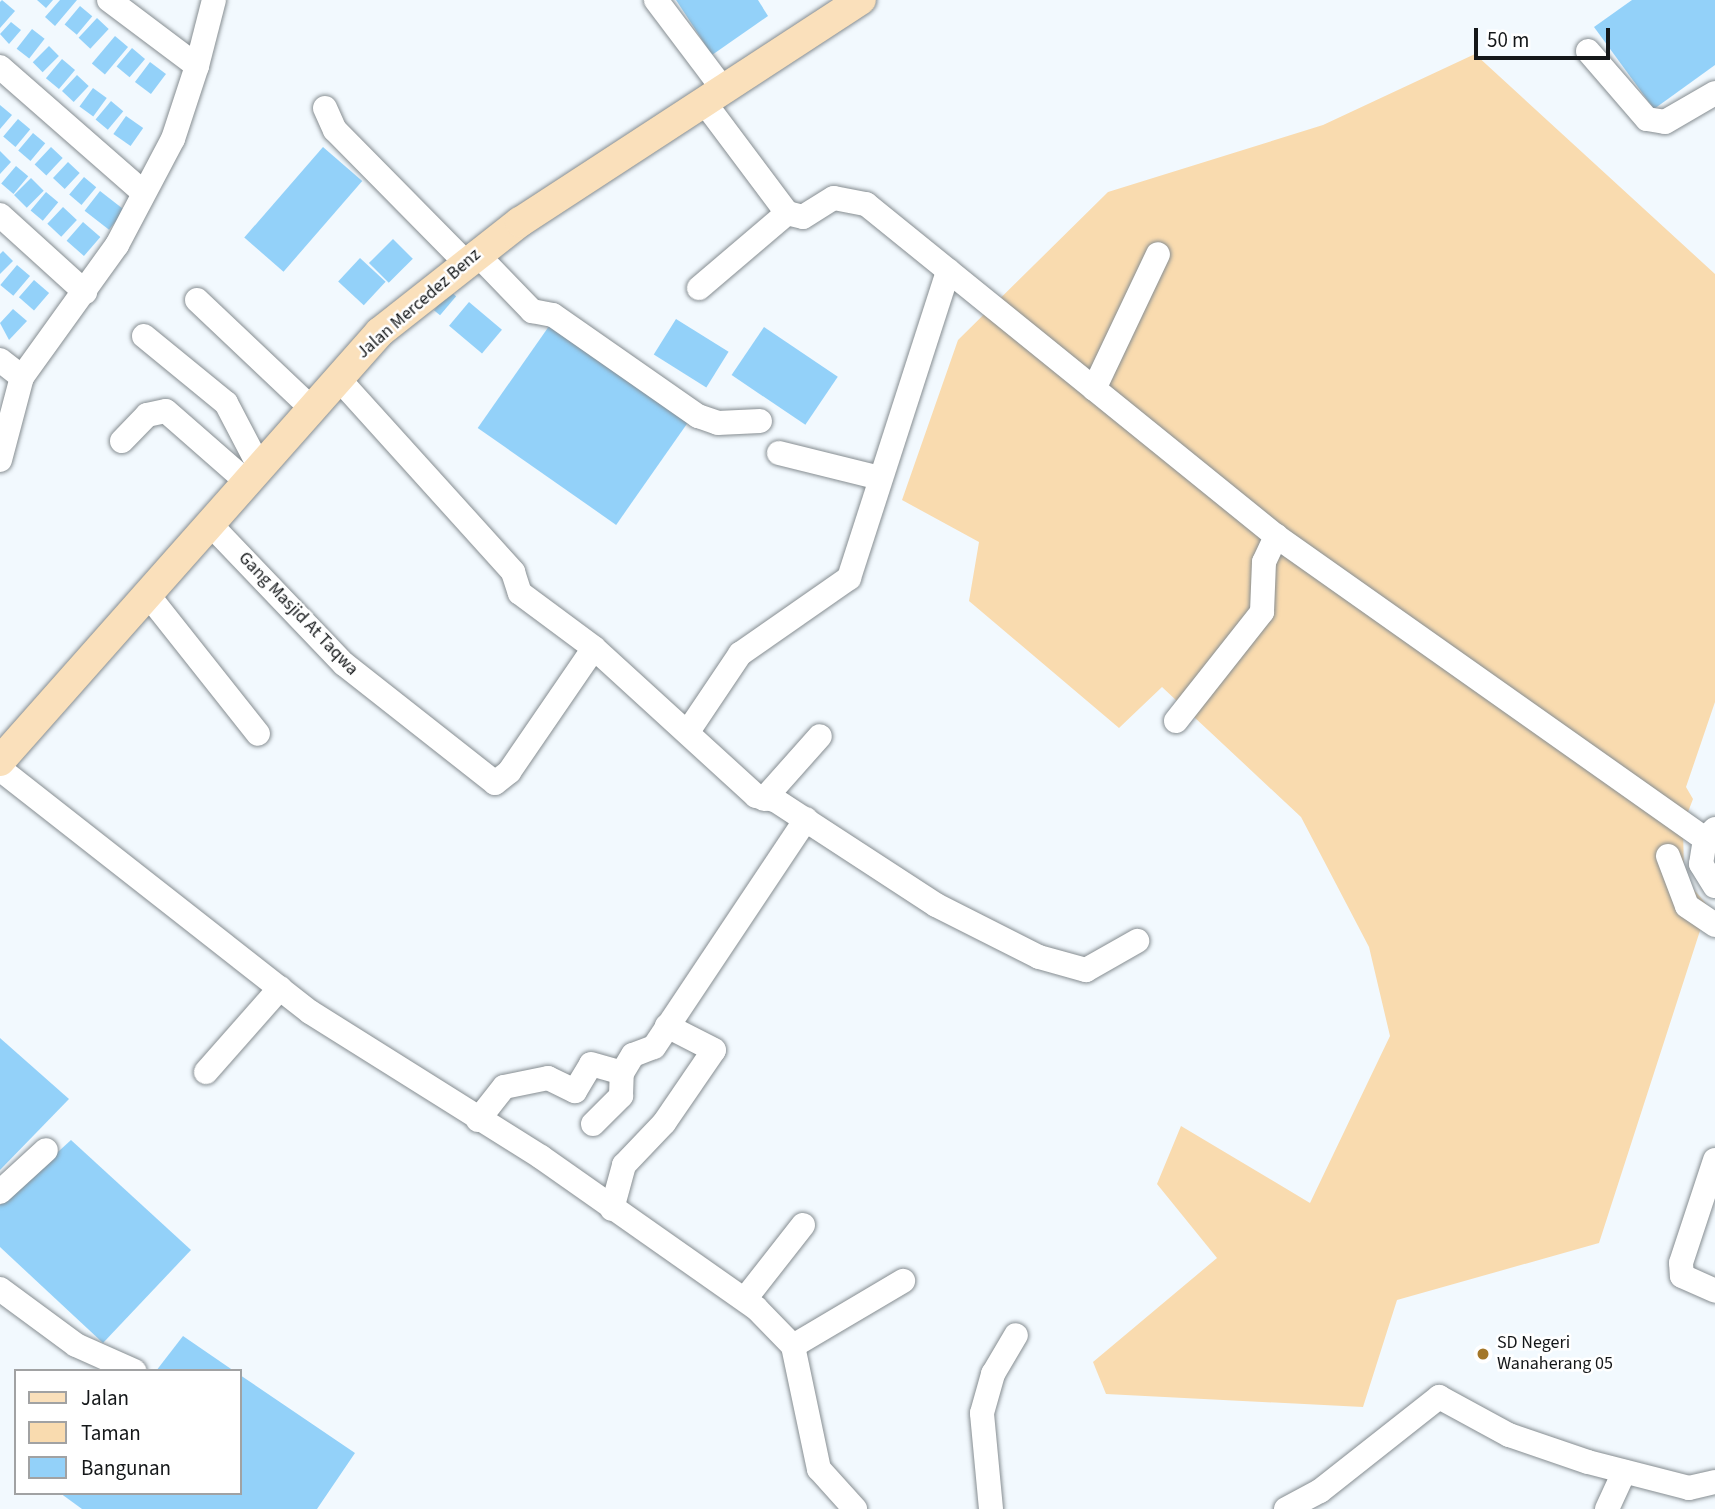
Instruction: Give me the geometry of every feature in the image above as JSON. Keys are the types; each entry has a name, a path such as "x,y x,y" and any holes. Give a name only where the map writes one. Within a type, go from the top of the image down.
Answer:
{"main road":[{"name":"Jalan Mercedez Benz","path":"0,761 337,377 470,257 861,0"}],"street":[{"path":"109,0 197,66"},
{"path":"656,0 787,213 803,217 834,198 852,198 948,271 1276,536 1710,834 1701,864 1715,886"},
{"path":"0,460 22,377 85,292 173,139 197,66 206,4"},
{"path":"1588,51 1647,119 1665,122 1715,93"},
{"path":"0,67 143,192"},
{"path":"325,108 335,130 470,257 532,311 553,316 698,416 718,423 760,421"},
{"path":"699,288 787,213"},
{"path":"0,215 85,292"},
{"path":"1094,389 1158,254"},
{"path":"689,730 740,654 849,578 948,271"},
{"path":"197,300 310,407"},
{"path":"144,336 226,403 253,474"},
{"path":"0,360 22,377"},
{"path":"337,377 513,572 520,593 594,648 764,799 806,819 936,905 1061,965 1086,970 1137,941"},
{"path":"122,441 147,415 166,411 253,474"},
{"path":"779,453 880,478"},
{"name":"Gang Masjid At Taqwa","path":"210,524 344,664 486,780 503,781 594,648"},
{"path":"1176,720 1262,612 1264,562 1276,536"},
{"path":"148,595 258,734"},
{"path":"764,799 820,736"},
{"path":"0,769 280,988 378,1060 478,1120 745,1299 793,1346 819,1469 855,1509"},
{"path":"593,1124 621,1096 622,1073 633,1055 654,1047 806,819"},
{"path":"1668,856 1687,906 1715,925"},
{"path":"206,1072 280,988"},
{"path":"612,1209 624,1165 664,1123 714,1050 667,1026"},
{"path":"478,1120 504,1087 517,1082 548,1078 575,1091 597,1061 622,1073"},
{"path":"0,1192 46,1150"},
{"path":"1715,1160 1681,1263 1682,1276 1715,1291"},
{"path":"745,1299 803,1225"},
{"path":"793,1346 903,1281"},
{"path":"0,1289 76,1345 130,1369"},
{"path":"991,1509 982,1413 993,1374 1016,1335"},
{"path":"1286,1509 1320,1491 1439,1397 1509,1435 1624,1472 1689,1488 1715,1482"},
{"path":"1607,1509 1624,1472"}],"green space":[{"path":"1475,54 1715,274 1715,702 1686,787 1693,799 1683,825 1684,878 1708,906 1599,1243 1397,1300 1363,1407 1106,1394 1093,1362 1217,1258 1157,1184 1181,1126 1310,1203 1390,1036 1369,947 1301,817 1162,687 1119,728 969,601 979,542 902,500 958,340 1108,192 1323,125"}],"building":[{"path":"2,0 15,11 0,28 0,2"},
{"path":"37,0 53,0 46,8"},
{"path":"60,0 77,0 55,26 45,17"},
{"path":"676,0 758,0 768,16 712,55"},
{"path":"1632,0 1715,0 1715,65 1654,109 1594,27"},
{"path":"80,6 92,16 77,35 65,24"},
{"path":"97,18 109,29 90,49 79,38"},
{"path":"11,22 21,30 9,44 0,34"},
{"path":"32,29 45,39 29,59 17,49"},
{"path":"115,36 128,47 105,75 92,64"},
{"path":"49,46 59,56 43,72 33,62"},
{"path":"132,48 145,59 130,77 117,66"},
{"path":"62,59 75,70 59,89 46,78"},
{"path":"150,62 166,74 151,94 135,82"},
{"path":"77,75 89,86 74,102 62,91"},
{"path":"93,88 107,98 93,117 79,107"},
{"path":"111,101 123,111 108,130 96,119"},
{"path":"0,105 12,115 0,129"},
{"path":"126,116 143,128 131,146 113,134"},
{"path":"18,119 30,129 15,147 3,137"},
{"path":"33,133 45,143 30,161 18,151"},
{"path":"51,147 63,158 46,175 35,165"},
{"path":"323,147 362,181 284,272 244,238"},
{"path":"0,151 11,162 0,174"},
{"path":"68,162 80,173 65,189 53,178"},
{"path":"16,166 28,176 13,194 1,184"},
{"path":"84,177 96,187 81,205 69,195"},
{"path":"31,178 44,191 27,208 14,195"},
{"path":"100,191 124,210 109,230 85,211"},
{"path":"46,192 58,202 43,221 31,210"},
{"path":"63,207 77,220 61,237 47,224"},
{"path":"83,222 100,237 84,256 67,241"},
{"path":"393,239 413,259 389,283 369,263"},
{"path":"3,251 13,261 0,274 0,254"},
{"path":"360,258 386,282 364,305 338,281"},
{"path":"17,265 30,276 13,296 0,285"},
{"path":"34,280 49,293 34,310 19,297"},
{"path":"450,291 456,296 440,315 434,310"},
{"path":"469,302 502,330 482,353 449,326"},
{"path":"13,309 27,321 9,340 0,323"},
{"path":"554,319 692,416 616,525 478,428"},
{"path":"676,319 729,352 706,387 654,355"},
{"path":"764,327 838,377 805,425 732,375"},
{"path":"0,1038 69,1099 0,1170"},
{"path":"71,1140 191,1250 103,1343 0,1247 0,1205"},
{"path":"183,1336 231,1369 158,1369"},
{"path":"242,1376 355,1453 317,1509 82,1509 63,1495 242,1495"}],"place":[{"name":"SD Negeri Wanaherang 05","path":"1483,1354"}]}
